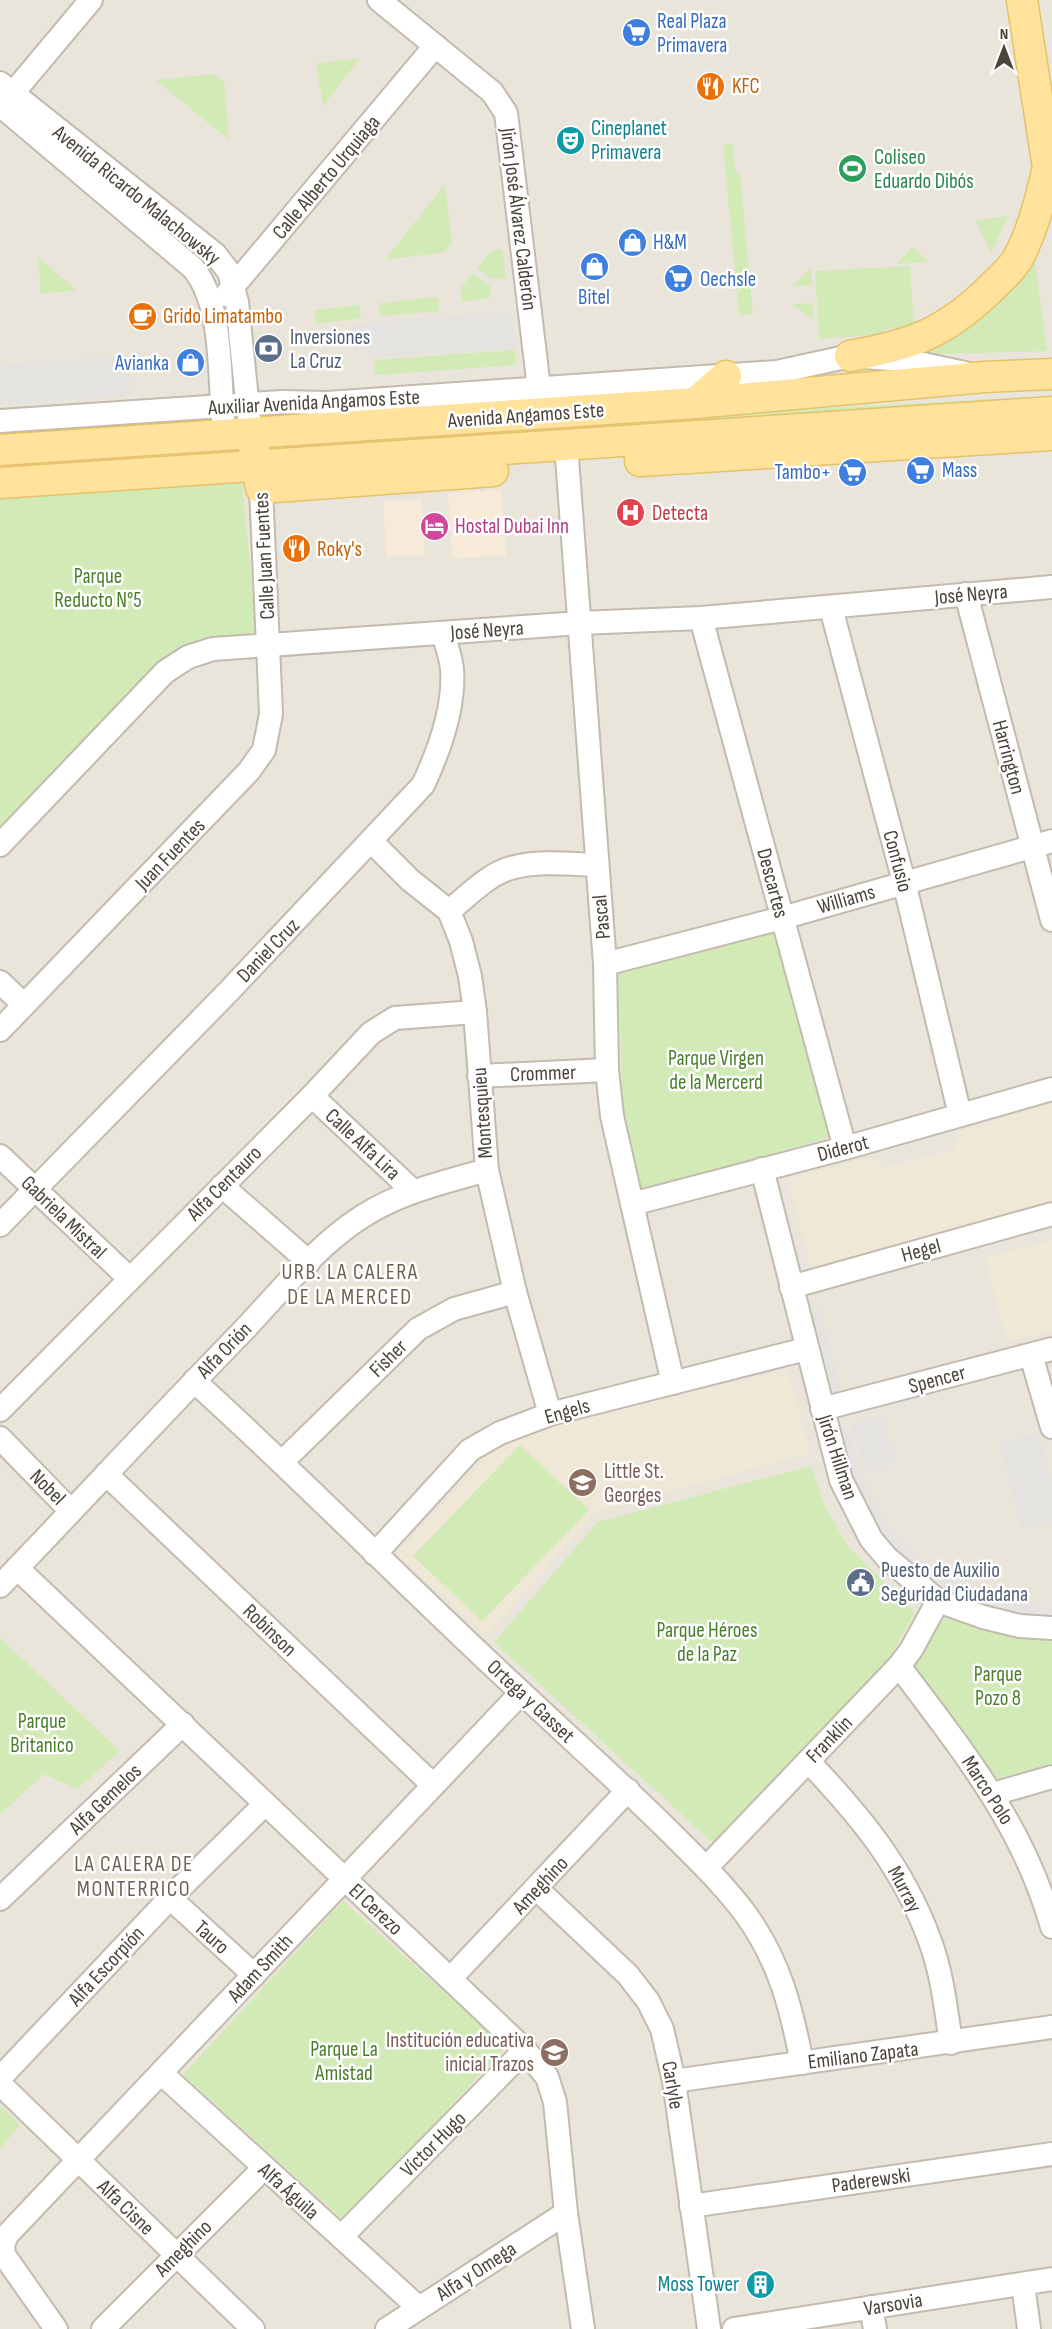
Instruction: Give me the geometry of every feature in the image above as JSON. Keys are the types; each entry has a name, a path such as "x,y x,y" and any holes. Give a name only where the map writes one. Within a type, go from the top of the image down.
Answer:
{"main road":[{"path":"850,356 897,348 963,315 1007,274 1034,224 1050,182 1022,0"},
{"name":"Avenida Angamos Este","path":"0,450 695,403 984,377 1052,374"},
{"path":"695,403 726,376"},
{"name":"Avenida Angamos Este","path":"566,455 1052,412"},
{"name":"Avenida Ricardo Malachowsky","path":"238,435 259,477"},
{"path":"0,483 259,477 566,455 1052,435"}],"street":[{"path":"3,99 91,0"},
{"name":"Jirón José Álvarez Calderón","path":"379,0 492,92 506,113 538,388"},
{"name":"Calle Alberto Urquiaga","path":"213,305 232,289 435,46"},
{"name":"Avenida Ricardo Malachowsky","path":"3,99 215,255 229,272 237,303 247,404 238,435"},
{"name":"Avenida Ricardo Malachowsky","path":"3,99 193,268 204,281 213,305 222,406 238,435"},
{"name":"Auxiliar Avenida Angamos Este","path":"0,421 247,404 327,403 726,376 777,372 850,356 904,360 984,377"},
{"name":"Pascal","path":"566,455 605,964 607,1070 612,1116 673,1383"},
{"name":"Calle Juan Fuentes","path":"259,477 269,646"},
{"name":"José Neyra","path":"0,845 165,672 188,657 213,649 580,623 701,618 1052,587"},
{"name":"Harrington","path":"966,594 1042,844 1052,920"},
{"name":"Confusio","path":"831,608 904,882 960,1115"},
{"name":"Descartes","path":"701,618 845,1148"},
{"name":"Daniel Cruz","path":"0,1225 372,842 423,785 436,756 452,688 452,667 443,633"},
{"name":"Juan Fuentes","path":"0,1030 258,760 269,730 269,646"},
{"path":"372,842 410,880 449,911 488,881 510,868 546,863 597,865"},
{"name":"Williams","path":"605,964 782,918 1042,844"},
{"name":"Montesquieu","path":"449,911 470,976 475,1012 486,1170 515,1292 550,1414"},
{"path":"0,982 24,1005"},
{"name":"Alfa Centauro","path":"0,1410 312,1096 355,1049 388,1021 418,1015 475,1012"},
{"name":"Crommer","path":"479,1076 607,1070"},
{"name":"Diderot","path":"632,1204 845,1148 1052,1089"},
{"name":"Calle Alfa Lira","path":"312,1096 413,1191"},
{"name":"Gabriela Mistral","path":"0,1156 129,1278"},
{"name":"Jirón Hillman","path":"762,1169 841,1480 867,1532 887,1558 938,1601 1020,1626 1052,1628"},
{"name":"Alfa Orión","path":"0,1586 70,1509 309,1262 350,1224 378,1207 413,1191 486,1170"},
{"path":"222,1186 309,1262"},
{"name":"Hegel","path":"791,1287 1052,1214"},
{"name":"Fisher","path":"283,1461 417,1329 447,1312 515,1292"},
{"name":"Engels","path":"375,1554 470,1450 492,1436 550,1414 806,1349"},
{"path":"1042,1352 1052,1427"},
{"name":"Spencer","path":"822,1409 1042,1352"},
{"name":"Ortega y Gasset","path":"194,1381 283,1461 375,1554 521,1693 628,1790 730,1894 766,1945 791,2006 802,2063"},
{"name":"Nobel","path":"0,1438 70,1509"},
{"name":"Robinson","path":"106,1474 434,1785"},
{"name":"El Cerezo","path":"17,1568 183,1724 264,1805 525,2050 547,2077 555,2102 566,2213 583,2329"},
{"name":"Franklin","path":"706,1868 899,1666 911,1650 938,1601"},
{"name":"Marco Polo","path":"899,1666 993,1794 1030,1865 1050,1915"},
{"name":"Adam Smith","path":"56,2329 4,2255 3,2246 7,2235 521,1693"},
{"name":"Alfa Gemelos","path":"0,1899 183,1724"},
{"name":"Murray","path":"808,1761 862,1819 901,1876 931,1942 942,1984 951,2043"},
{"path":"993,1794 1052,1777"},
{"name":"Ameghino","path":"450,1979 537,1890 628,1790"},
{"name":"Alfa Escorpión","path":"0,2078 170,1898 264,1805"},
{"name":"Carlyle","path":"537,1890 611,1957 648,2001 662,2029 674,2081 709,2329"},
{"name":"Tauro","path":"170,1898 254,1975"},
{"name":"Emiliano Zapata","path":"674,2081 1052,2027"},
{"name":"Víctor Hugo","path":"341,2237 525,2050"},
{"name":"Alfa Águila","path":"161,2073 419,2308"},
{"name":"Alfa Cisne","path":"0,2084 254,2329"},
{"name":"Paderewski","path":"691,2206 1052,2154"},
{"name":"Ameghino","path":"103,2329 264,2168"},
{"name":"Alfa y Omega","path":"387,2329 566,2213"},
{"name":"Varsovia","path":"734,2329 873,2318 1023,2284 1052,2280"},
{"path":"1023,2284 1029,2329"}],"shaded area":[{"path":"0,0 1052,0 1052,2329 0,2329"},
{"path":"512,311 516,349 369,358 367,349 352,349 350,325"},
{"path":"129,355 131,395 0,405 0,365"},
{"path":"501,490 506,556 452,558 448,493"},
{"path":"422,499 425,555 386,557 383,501"},
{"path":"1052,1103 1052,1207 813,1274 788,1180 871,1157 883,1168 954,1150 958,1131"},
{"path":"1052,1240 1052,1330 1007,1342 985,1257"},
{"path":"819,1305 842,1394 829,1398 807,1309"},
{"name":"Little St. Georges","path":"787,1370 811,1453 595,1512 487,1635 396,1554 498,1445 557,1422"},
{"path":"883,1416 896,1463 866,1472 852,1425"},
{"path":"846,1426 861,1475 883,1516 902,1544 925,1562 971,1589 992,1597 1052,1609 1052,1621 1029,1620 947,1594 879,1537 852,1485 836,1429"},
{"path":"1039,1433 1052,1483 1052,1522 1022,1530 999,1443"}],"green space":[{"path":"360,58 323,106 316,63"},
{"path":"213,74 224,81 229,140 156,80"},
{"path":"733,144 735,172 740,173 753,314 739,315 723,145"},
{"path":"445,184 452,243 444,252 385,260"},
{"path":"1008,216 991,253 975,220"},
{"path":"1033,245 1047,351 907,355"},
{"path":"912,247 929,262 897,264"},
{"path":"502,249 506,278 492,279 477,268 492,250"},
{"path":"38,257 76,290 41,294"},
{"path":"910,266 914,327 884,329 884,334 819,339 815,271"},
{"path":"811,267 812,285 792,286"},
{"path":"473,273 490,286 491,297 462,302 461,287"},
{"path":"438,297 439,311 380,316 379,303"},
{"path":"813,303 813,319 792,304"},
{"path":"359,305 361,318 316,324 315,310"},
{"path":"515,350 516,365 375,375 374,360"},
{"path":"1025,397 1028,407 304,454 303,438"},
{"name":"Parque Reducto N°5","path":"242,482 257,637 172,655 136,684 0,832 0,496"},
{"name":"Parque Virgen de la Mercerd","path":"776,931 831,1137 641,1190 623,1109 618,974"},
{"path":"520,1445 589,1510 482,1621 413,1556"},
{"name":"Parque Héroes de la Paz","path":"811,1466 825,1507 848,1546 915,1613 890,1657 714,1844 494,1642 598,1522"},
{"name":"Parque Pozo 8","path":"942,1617 997,1629 1052,1634 1052,1764 997,1778 951,1713 906,1671"},
{"name":"Parque Britanico","path":"0,1638 120,1751 77,1789 44,1774 0,1814"},
{"name":"Parque La Amistad","path":"343,1901 505,2047 345,2221 183,2075"},
{"path":"0,2105 20,2125 0,2149"}],"place":[{"name":"Real Plaza Primavera","path":"636,33"},
{"name":"KFC","path":"711,86"},
{"name":"Cineplanet Primavera","path":"570,140"},
{"name":"Coliseo Eduardo Dibós","path":"853,169"},
{"name":"H&M","path":"632,242"},
{"name":"Bitel","path":"594,266"},
{"name":"Oechsle","path":"679,279"},
{"name":"Grido Limatambo","path":"142,316"},
{"name":"Inversiones La Cruz","path":"269,349"},
{"name":"Avianka","path":"190,363"},
{"name":"Mass","path":"921,470"},
{"name":"Tambo+","path":"852,472"},
{"name":"Detecta","path":"631,513"},
{"name":"Hostal Dubai Inn","path":"434,526"},
{"name":"Roky's","path":"296,549"},
{"name":"Little St. Georges","path":"583,1483"},
{"name":"Puesto de Auxilio Seguridad Ciudadana","path":"860,1582"},
{"name":"Institución educativa inicial Trazos","path":"555,2052"},
{"name":"Moss Tower","path":"760,2284"}],"district":[{"name":"URB. LA CALERA DE LA MERCED","path":"350,1284"},
{"name":"LA CALERA DE MONTERRICO","path":"134,1876"}]}
